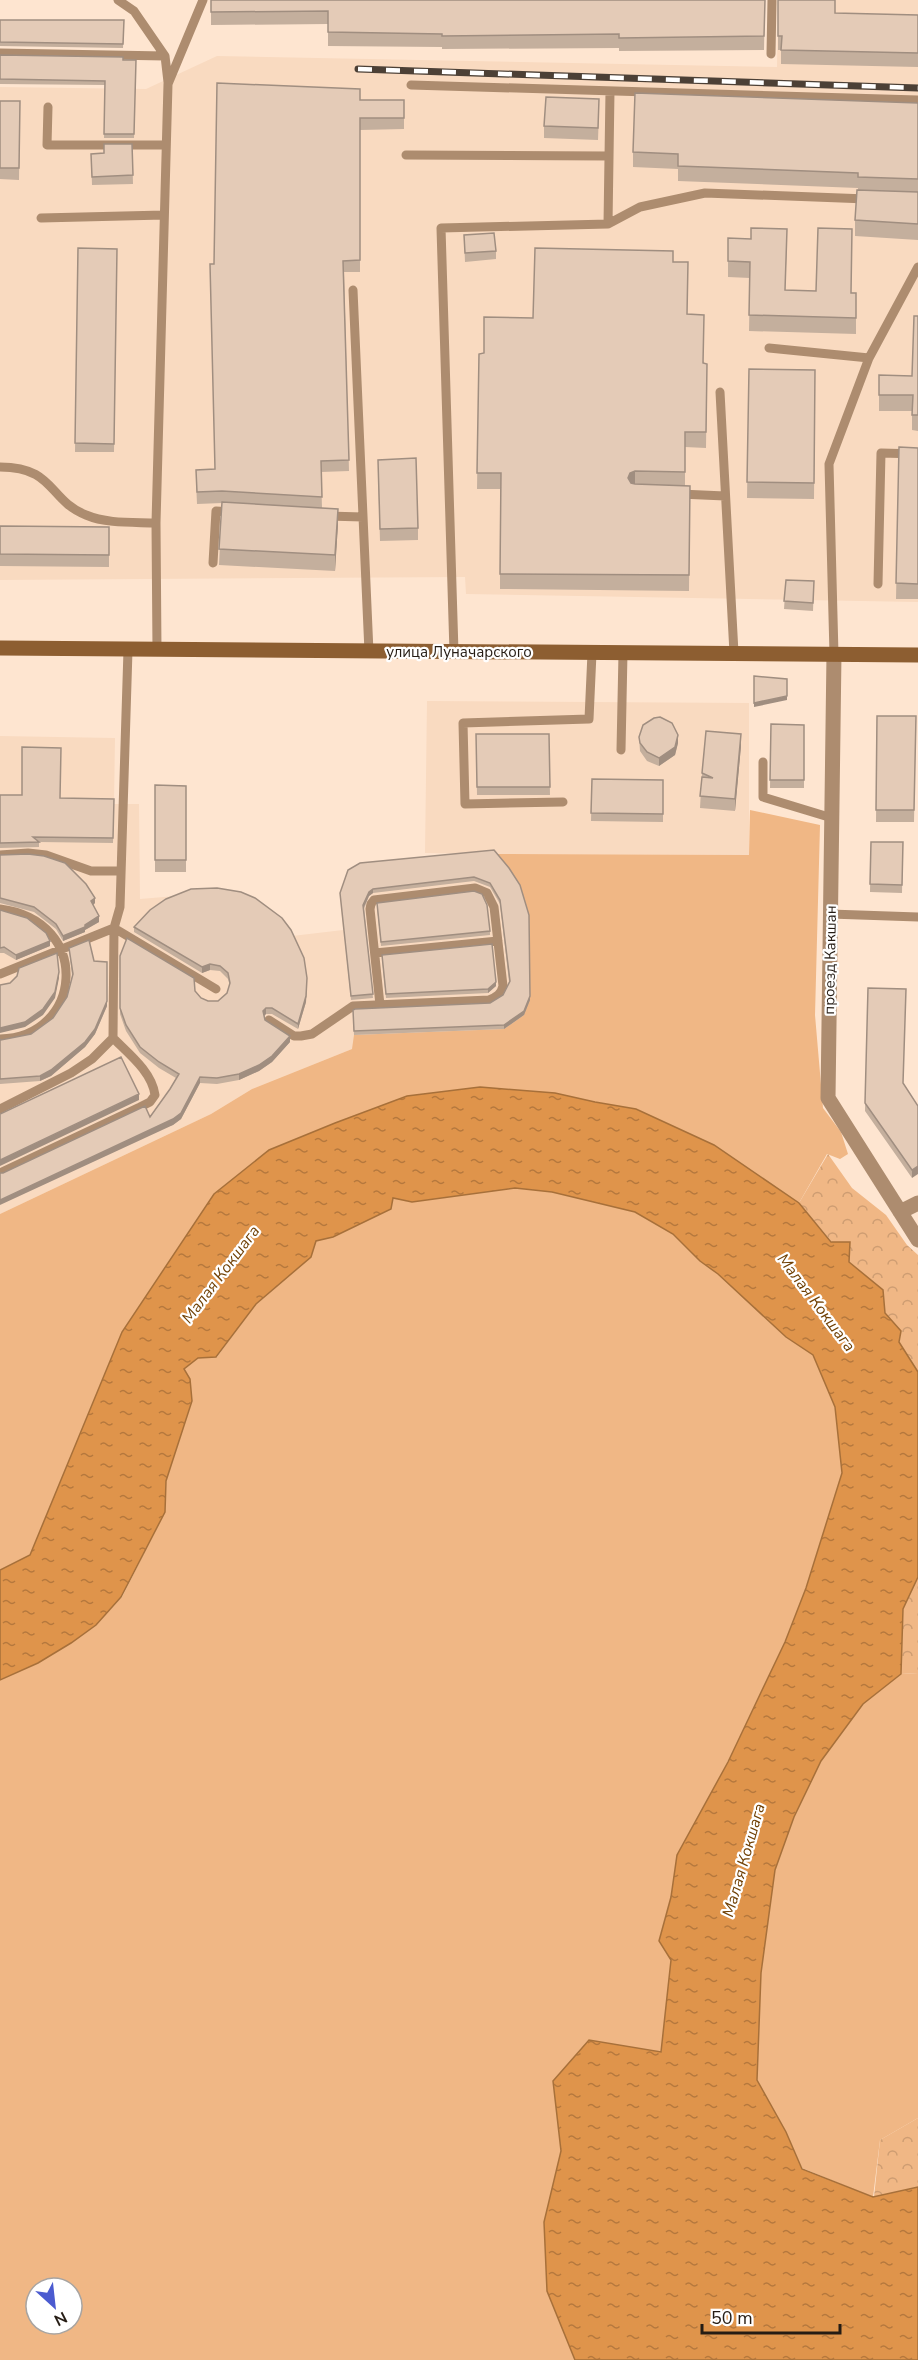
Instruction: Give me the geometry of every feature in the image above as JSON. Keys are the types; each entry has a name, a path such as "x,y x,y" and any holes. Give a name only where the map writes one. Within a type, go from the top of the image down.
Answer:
{"main road":[{"name":"улица Луначарского","path":"0,648 157,651 918,655"}],"street":[{"name":"проезд Какшан","path":"834,654 828,1098 918,1240"},
{"path":"900,1212 918,1203"}],"lane":[{"path":"118,0 134,11 165,56 168,84 156,523 157,651"},
{"path":"168,84 203,0"},
{"path":"771,54 772,0"},
{"path":"0,53 165,56"},
{"path":"411,85 918,100"},
{"path":"608,224 610,91"},
{"path":"48,106 47,145 166,145"},
{"path":"406,154 609,156"},
{"path":"454,652 441,228 608,224 640,207 705,193 883,200"},
{"path":"40,218 164,215"},
{"path":"834,654 829,465 869,358 918,267"},
{"path":"353,290 369,652"},
{"path":"769,348 869,358"},
{"path":"720,392 734,653"},
{"path":"878,584 881,453 918,454"},
{"path":"0,467 28,471 41,476 71,507 87,516 112,521 156,523"},
{"path":"669,494 725,496"},
{"path":"213,563 216,511 239,512"},
{"path":"318,515 363,517"},
{"path":"0,1109 71,1073 93,1059 113,1038 114,928 120,907 128,650"},
{"path":"563,802 465,804 463,723 589,719 592,653"},
{"path":"621,750 623,653"},
{"path":"763,762 763,797 832,818"},
{"path":"0,855 28,853 46,855 91,871 121,871"},
{"path":"268,1019 294,1036 301,1036 312,1034 353,1006 380,1005 489,1000 496,997 501,992 502,986 492,900 480,889 380,897 371,904 380,1005"},
{"path":"0,909 19,912 37,920 51,933 62,950 66,969 65,988 58,1006 46,1022 30,1033 12,1039 0,1039"},
{"path":"830,914 918,917"},
{"path":"0,974 114,928"},
{"path":"114,928 159,951 216,988"},
{"path":"375,953 498,941"},
{"path":"151,965 159,951"},
{"path":"0,1173 150,1102 154,1095 150,1080 142,1068 113,1038"}],"shaded area":[{"path":"778,0 918,0 918,602 466,594 465,577 0,580 0,87 146,89 217,56 777,67"},
{"path":"427,701 749,703 749,855 494,854 530,1000 524,1015 513,1024 504,1029 352,1049 252,1089 211,1114 0,1214 0,736 115,738 114,804 139,804 140,899 200,894 292,936 343,930 340,897 343,884 486,854 425,853"}],"green space":[{"path":"750,810 820,825 815,1015 823,1108 841,1132 848,1154 840,1159 827,1154 799,1203 714,1145 636,1109 595,1102 407,1096 269,1150 214,1194 122,1332 30,1555 0,1570 0,1214 211,1114 252,1089 352,1049 354,1035 504,1029 524,1015 493,854 749,855"},
{"path":"828,1154 852,1188 886,1215 907,1245 918,1255 918,1373 899,1342 901,1331 885,1313 883,1290 849,1262 799,1203"},
{"path":"515,1188 552,1192 635,1212 673,1234 786,1337 813,1355 835,1407 842,1473 806,1588 785,1642 728,1762 677,1855 671,1897 659,1940 671,1960 661,2053 589,2040 553,2081 561,2151 544,2222 547,2291 575,2360 0,2360 0,1680 38,1663 71,1643 96,1625 122,1597 165,1512 166,1481 192,1401 183,1369 198,1358 217,1357 256,1304 311,1257 316,1241 333,1237 390,1209 392,1198 412,1202"},
{"path":"918,1577 918,1673 901,1674 903,1609"},
{"path":"918,1673 918,2118 880,2140 873,2197 802,2168 786,2132 757,2080 761,1973 775,1870 794,1817 821,1761 863,1704 901,1674"},
{"path":"918,2118 918,2187 874,2197 880,2140"}],"water":[{"name":"Малая Кокшага","path":"480,1087 555,1093 636,1109 714,1145 799,1203 831,1242 850,1242 849,1262 883,1290 885,1313 901,1331 899,1342 918,1372 918,1577 903,1609 901,1674 863,1704 821,1761 794,1817 775,1870 761,1973 757,2080 786,2132 802,2169 873,2197 918,2187 918,2360 575,2360 547,2291 544,2222 561,2151 553,2081 589,2040 661,2052 671,1960 659,1941 671,1897 677,1855 728,1762 785,1642 806,1588 842,1473 835,1407 813,1355 786,1337 673,1234 635,1212 552,1192 515,1188 412,1202 393,1198 391,1209 333,1237 316,1241 311,1257 256,1304 216,1357 198,1358 184,1369 190,1379 192,1401 166,1481 165,1512 121,1597 96,1625 71,1643 38,1663 0,1680 0,1570 30,1555 122,1332 214,1194 269,1150 335,1123 407,1096"}],"building":[{"path":"211,0 765,0 764,36 619,38 619,34 442,36 442,34 328,32 328,11 211,12"},
{"path":"778,0 835,0 835,13 918,15 918,53 781,50 782,36 778,36"},
{"path":"0,20 124,20 123,44 0,42"},
{"path":"0,55 123,57 123,60 136,60 134,134 104,134 105,81 0,79"},
{"path":"217,83 360,89 360,100 404,100 404,118 360,118 360,260 343,261 349,460 321,461 322,497 222,491 197,492 196,470 215,469 210,264 214,264"},
{"path":"635,93 918,103 918,179 858,177 858,173 678,166 678,154 633,152"},
{"path":"546,97 599,99 598,128 544,126"},
{"path":"0,101 20,101 19,168 0,168"},
{"path":"104,144 132,144 133,175 92,177 91,154 104,153"},
{"path":"857,190 918,192 918,224 855,220"},
{"path":"751,228 787,229 785,290 816,291 818,228 852,229 851,293 856,293 856,318 749,315 750,262 728,261 728,238 751,239"},
{"path":"494,233 496,251 465,253 464,235"},
{"path":"78,248 117,249 114,444 75,443"},
{"path":"535,248 673,251 673,262 688,262 687,314 704,315 703,363 707,364 706,432 685,432 685,472 635,471 630,473 628,478 631,483 635,484 690,486 689,575 500,574 501,473 477,473 479,354 484,353 484,317 533,318"},
{"path":"914,316 918,316 918,415 912,415 913,395 879,395 879,375 912,376"},
{"path":"749,369 815,370 814,483 747,482"},
{"path":"899,447 918,448 918,584 896,583"},
{"path":"416,458 418,528 380,529 378,460"},
{"path":"222,502 338,509 335,555 219,549"},
{"path":"0,526 109,527 109,555 0,554"},
{"path":"786,580 814,581 813,603 784,601"},
{"path":"754,676 787,679 787,696 754,703"},
{"path":"877,716 916,716 914,810 876,810"},
{"path":"660,717 672,723 678,735 675,747 659,758 647,752 640,743 639,737 643,725"},
{"path":"771,724 804,725 804,780 770,780"},
{"path":"706,731 741,734 735,799 700,796 702,777 713,778 702,773"},
{"path":"476,734 549,734 550,787 477,787"},
{"path":"22,747 61,748 60,798 114,799 113,838 33,837 39,842 0,843 0,795 22,795"},
{"path":"592,779 663,780 663,814 591,813"},
{"path":"155,785 186,786 186,860 155,860"},
{"path":"871,842 903,842 902,885 870,884"},
{"path":"494,850 520,885 529,915 530,996 524,1011 504,1025 354,1031 353,1010 355,1009 490,1003 503,995 510,981 500,900 490,883 474,877 373,889 369,892 363,905 373,994 351,996 340,893 348,870 360,863"},
{"path":"0,855 44,856 65,863 86,884 95,898 91,901 99,916 85,927 63,936 56,924 34,907 0,898"},
{"path":"217,888 241,892 255,898 282,918 291,930 304,958 307,978 306,996 298,1024 272,1008 266,1008 263,1011 265,1020 290,1036 272,1056 259,1065 239,1074 217,1078 200,1077 181,1113 173,1119 0,1200 0,1173 145,1106 150,1117 170,1089 179,1074 140,1047 126,1025 120,1008 120,956 127,938 194,978 195,991 201,998 218,1001 227,993 230,983 228,973 220,966 210,964 202,967 134,927 150,910 166,899 191,889"},
{"path":"474,891 482,894 487,905 490,931 381,942 377,903"},
{"path":"0,910 27,918 46,933 50,941 16,955 4,947 0,948"},
{"path":"89,940 94,961 107,962 107,1001 95,1029 85,1042 51,1070 40,1076 0,1079 0,1039 31,1034 53,1018 67,997 73,974 69,948"},
{"path":"492,944 496,982 488,989 386,994 382,955"},
{"path":"57,953 59,972 55,992 43,1009 25,1022 0,1028 0,985 10,983 17,976 19,968"},
{"path":"868,988 906,989 903,1083 918,1106 918,1166 912,1170 865,1103"},
{"path":"121,1057 139,1094 0,1160 0,1114"}],"railway":[{"path":"358,69 918,88"}]}
